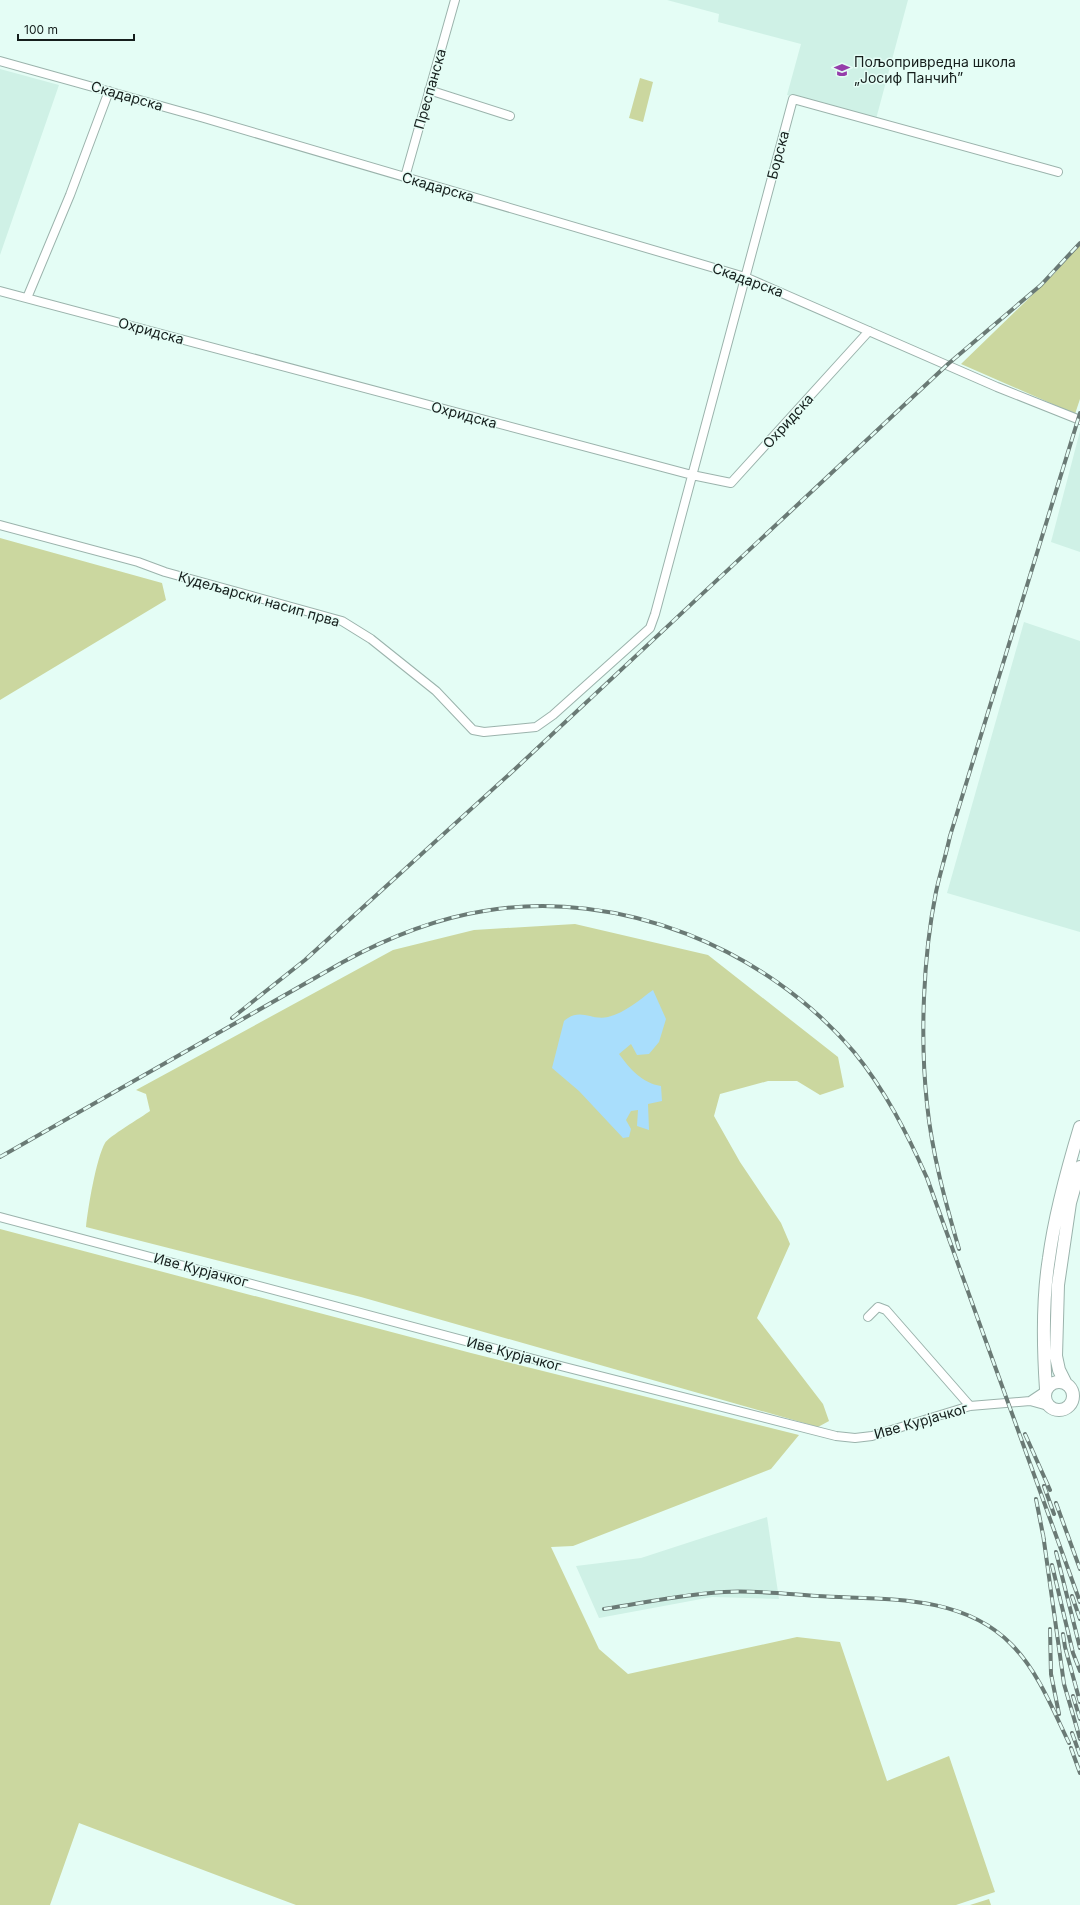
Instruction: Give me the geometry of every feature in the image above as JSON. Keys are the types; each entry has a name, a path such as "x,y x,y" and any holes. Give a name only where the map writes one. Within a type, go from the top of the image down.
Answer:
{"main road":[{"path":"1080,1126 1060,1199 1048,1258 1044,1322 1046,1390 1044,1399 1048,1406 1058,1411 1075,1405 1072,1387 1059,1370 1056,1356 1058,1285 1070,1202 1080,1167"},
{"path":"1046,1390 1055,1382 1072,1387"}],"street":[{"name":"Преспанска","path":"405,177 454,0"},
{"name":"Скадарска","path":"0,61 405,177 745,277 1027,400 1080,420"},
{"path":"429,90 510,116"},
{"path":"27,298 70,195 108,91"},
{"name":"Борска","path":"692,476 793,99 1004,159 1058,172"},
{"name":"Охридска","path":"0,291 722,483 731,483 736,479 869,331"},
{"name":"Кудељарски насип прва","path":"0,525 138,562 165,572 342,621 371,639 436,691 473,730 484,732 536,727 553,715 650,628 692,476"},
{"name":"Иве Курјачког","path":"0,1217 541,1361 836,1436 855,1438 872,1436 970,1406 1030,1402 1048,1406"},
{"path":"868,1317 878,1307 886,1310 970,1406"},
{"path":"1030,1402 1046,1390"}],"shaded area":[{"name":"Пољопривредна школа „Јосиф Панчић”","path":"667,0 908,0 876,119 787,95 801,44 718,22 719,14"},
{"path":"0,69 59,85 0,255"},
{"path":"1080,431 1080,552 1051,542"},
{"path":"1024,622 1080,641 1080,932 947,893"},
{"path":"767,1517 779,1599 712,1597 599,1618 576,1566 641,1558"}],"green space":[{"path":"640,78 653,82 643,122 629,118"},
{"path":"1080,245 1080,399 1075,414 961,364 1054,274"},
{"path":"0,538 162,583 166,600 0,700"},
{"path":"575,924 708,955 838,1057 844,1087 820,1095 797,1081 768,1081 720,1094 714,1116 740,1162 781,1223 790,1244 757,1318 823,1404 829,1421 818,1427 361,1297 86,1227 96,1172 105,1143 118,1132 150,1111 146,1094 136,1090 393,950 474,930"},
{"path":"0,1229 471,1353 799,1435 771,1469 573,1546 551,1547 599,1649 628,1674 797,1637 840,1642 887,1781 949,1756 995,1892 956,1905 296,1905 79,1823 50,1905 0,1905"},
{"path":"989,1899 991,1905 970,1905"}],"water":[{"path":"653,990 666,1019 659,1042 649,1054 637,1055 631,1044 619,1054 632,1070 642,1079 661,1086 662,1101 648,1104 649,1130 637,1126 638,1110 631,1111 626,1120 631,1129 629,1137 623,1138 579,1091 552,1068 564,1021 575,1015 602,1018 614,1015 632,1006"}],"railway":[{"path":"232,1018 305,960 514,770 948,364 1041,285 1080,243"},
{"path":"959,1249 936,1159 927,1104 923,1025 928,943 938,885 950,836 1080,413"},
{"path":"0,1157 343,962 394,937 429,924 484,911 535,906 586,909 637,918 687,934 734,956 778,983 818,1015 854,1052 876,1081 895,1112 927,1178 1080,1602"},
{"path":"1025,1434 1050,1490"},
{"path":"1044,1486 1054,1514"},
{"path":"1036,1499 1044,1540"},
{"path":"1056,1503 1080,1569"},
{"path":"1043,1534 1064,1684 1080,1739"},
{"path":"1056,1552 1080,1648"},
{"path":"1052,1565 1073,1653 1080,1671"},
{"path":"604,1609 709,1593 735,1592 894,1599 945,1607 969,1616 991,1627 1011,1644 1021,1655 1037,1678 1069,1743"},
{"path":"1072,1596 1080,1619"},
{"path":"1050,1629 1051,1674 1059,1714"},
{"path":"1063,1634 1065,1647 1080,1702"},
{"path":"1073,1696 1080,1719"},
{"path":"1072,1733 1080,1755"},
{"path":"1071,1748 1080,1773"}],"place":[{"name":"Пољопривредна школа „Јосиф Панчић”","path":"842,70"}]}
